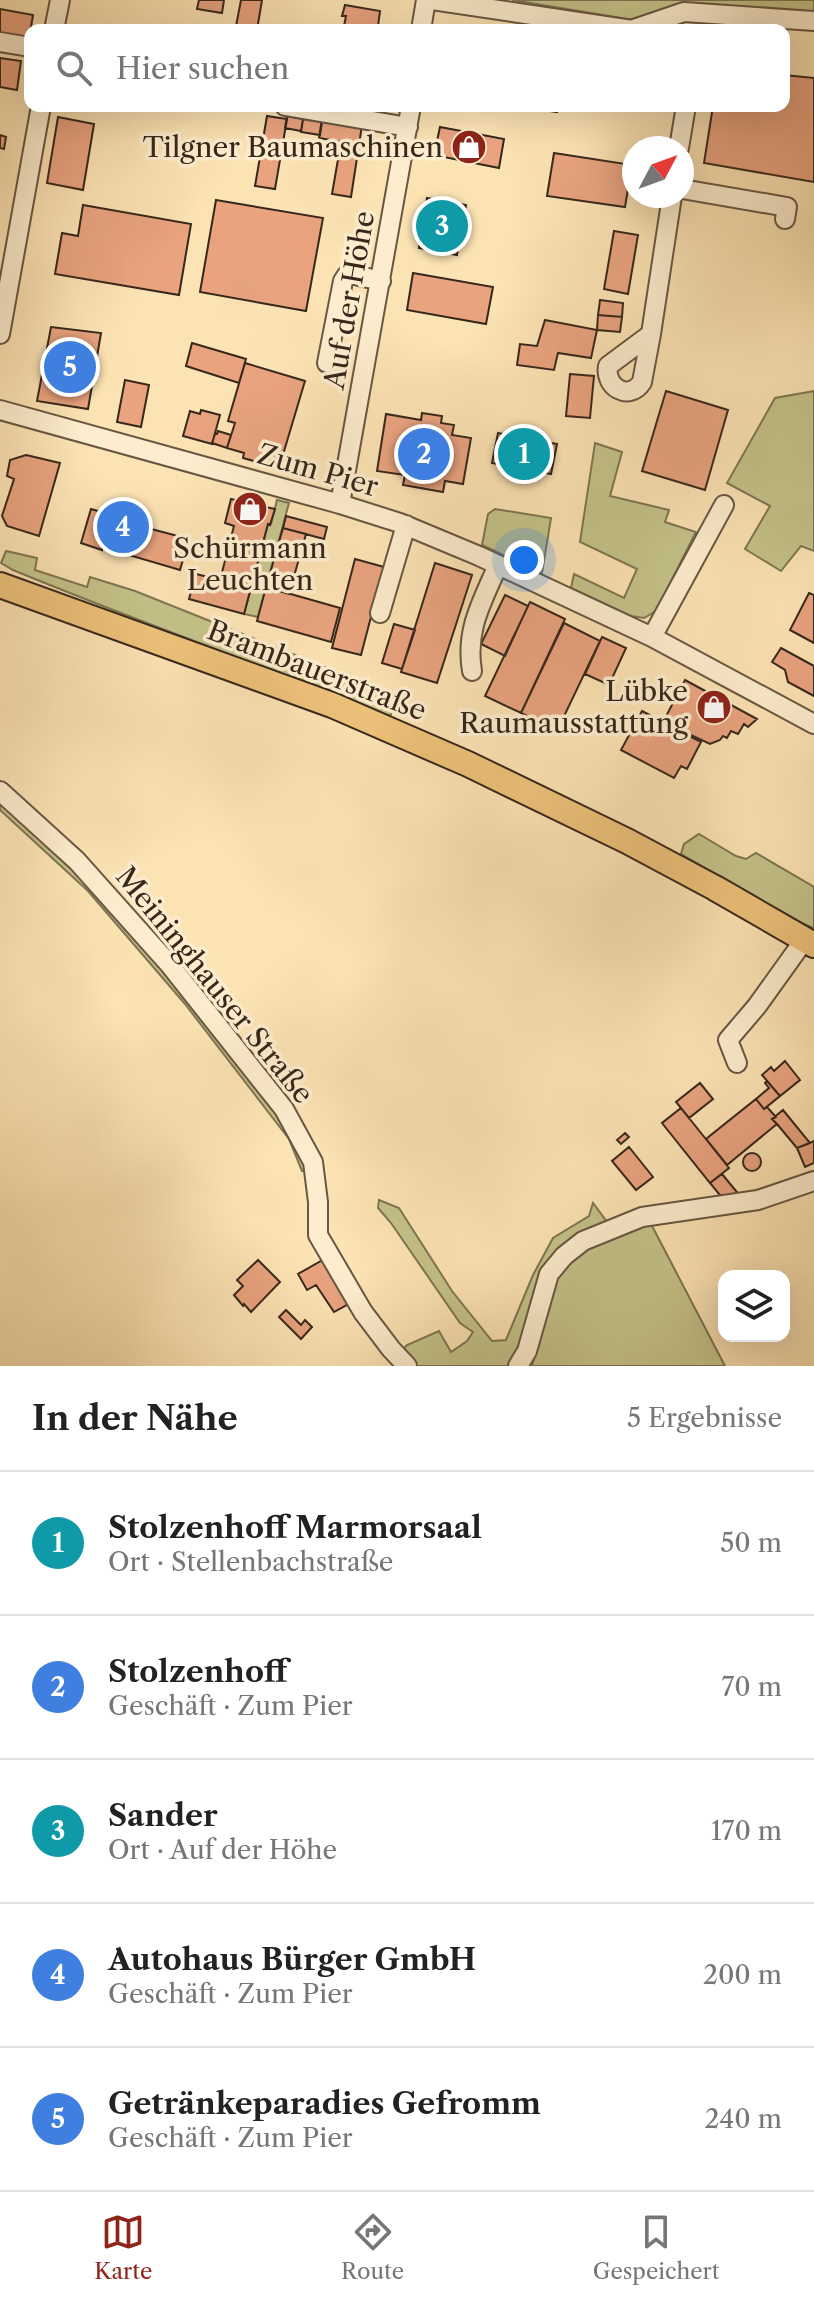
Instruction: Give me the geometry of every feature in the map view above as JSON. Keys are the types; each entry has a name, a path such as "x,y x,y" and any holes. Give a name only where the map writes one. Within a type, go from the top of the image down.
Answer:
{"main road":[{"name":"Brambauerstraße","path":"0,585 332,705 468,764 627,841 809,942"}],"street":[{"path":"55,24 60,0"},
{"path":"422,24 426,0"},
{"path":"432,0 592,24"},
{"path":"649,24 684,12 814,21"},
{"path":"0,42 24,46"},
{"path":"0,334 4,287 40,112"},
{"path":"320,112 408,127"},
{"name":"Auf der Höhe","path":"340,504 410,112"},
{"path":"681,136 685,112"},
{"path":"694,191 787,207 785,219"},
{"path":"651,334 670,208"},
{"path":"327,363 343,281 347,275 355,275 381,281"},
{"name":"Zum Pier","path":"0,410 406,525 652,637 814,724"},
{"path":"652,637 724,505"},
{"path":"380,613 406,525"},
{"path":"472,671 469,651 471,633 498,565"},
{"name":"Meininghauser Straße","path":"0,791 77,861 169,964 284,1109 313,1162 318,1235 363,1312 407,1366"},
{"path":"737,1063 728,1040 809,942"},
{"path":"518,1366 527,1351 549,1274 564,1256 583,1241 642,1217 758,1200 814,1181"}],"shaded area":[{"path":"512,0 814,0 814,19 698,6 633,20"},
{"path":"814,391 814,551 801,546 781,571 745,549 770,506 727,483 775,398"},
{"path":"595,443 622,452 610,496 669,510 665,522 696,532 656,611 644,618 631,616 571,588 574,574 624,598 637,569 580,542"},
{"path":"277,500 289,503 258,617 244,614 268,524 271,524"},
{"path":"495,509 551,518 542,573 482,545 488,514"},
{"path":"6,551 37,558 35,570 87,587 90,577 135,591 400,697 390,716 13,570 1,563"},
{"path":"0,799 102,892 282,1118 308,1169 302,1171 289,1139 185,1004 88,891 0,810"},
{"path":"699,834 736,856 746,859 756,853 814,887 814,928 681,854 684,844"},
{"path":"379,1200 399,1208 452,1291 492,1341 506,1340 533,1275 553,1238 589,1216 593,1203 607,1222 569,1244 522,1351 511,1366 417,1366 403,1349 407,1345 439,1331 451,1352 467,1341 473,1332 460,1323 378,1208"},
{"path":"650,1222 725,1366 532,1366 554,1277 574,1255"}],"building":[{"path":"199,0 224,0 222,13 197,9"},
{"path":"241,0 262,0 258,24 236,24"},
{"path":"345,5 380,11 378,24 344,24 346,16 342,16"},
{"path":"0,9 33,15 32,24 24,24 24,38 0,34"},
{"path":"0,58 21,61 17,90 0,87"},
{"path":"790,76 814,78 814,182 704,163 712,112 790,112"},
{"path":"267,116 287,119 275,189 255,186"},
{"path":"287,116 303,119 301,131 285,128"},
{"path":"58,117 94,124 83,190 47,183"},
{"path":"322,118 362,125 359,145 319,138"},
{"path":"303,119 322,122 320,135 301,132"},
{"name":"Tilgner Baumaschinen","path":"440,127 504,139 499,168 434,155"},
{"path":"0,135 6,137 4,149 0,148"},
{"path":"341,142 359,145 351,197 332,194"},
{"path":"554,153 622,163 622,207 547,196"},
{"path":"427,198 466,205 457,255 419,248"},
{"path":"216,200 323,218 306,311 200,292"},
{"path":"83,205 191,224 179,295 55,274 62,233 78,236"},
{"path":"614,231 638,235 628,294 604,289"},
{"path":"413,273 493,287 486,324 407,310"},
{"path":"600,300 623,303 622,317 598,315"},
{"path":"598,315 622,317 620,332 597,330"},
{"path":"545,320 597,330 591,358 558,353 554,370 517,365 520,344 537,346"},
{"path":"51,327 101,333 88,409 37,401"},
{"path":"192,343 246,359 239,383 186,366"},
{"path":"245,363 305,381 279,468 243,458 244,453 227,448 235,423 228,421"},
{"path":"570,374 594,376 590,418 566,416"},
{"path":"125,380 149,385 141,427 117,422"},
{"path":"666,391 728,410 705,490 642,471"},
{"path":"201,410 220,415 212,444 183,436 190,411 200,414"},
{"path":"422,413 442,416 441,423 454,425 452,435 471,438 463,484 445,481 443,492 403,485 405,475 377,471 386,414 421,420"},
{"path":"218,431 231,435 227,448 212,443"},
{"path":"498,433 557,444 551,474 492,463"},
{"path":"26,455 60,463 39,536 7,526 2,516 14,479 7,476 10,460"},
{"path":"231,499 275,509 268,524 244,614 189,599 196,574 220,580 234,526 225,523"},
{"path":"91,509 189,539 180,570 81,543"},
{"path":"286,516 327,527 324,539 283,528"},
{"path":"283,528 306,534 289,594 266,587"},
{"path":"355,559 384,567 361,655 332,648"},
{"path":"435,563 472,575 437,683 401,672"},
{"path":"266,587 340,608 331,642 257,621"},
{"path":"809,593 814,595 814,643 790,630"},
{"path":"505,595 528,606 505,656 481,644"},
{"path":"530,602 565,619 521,713 485,696"},
{"path":"564,623 600,641 557,731 521,713"},
{"path":"394,624 415,630 402,669 382,663"},
{"path":"602,637 626,648 609,685 585,674"},
{"path":"781,648 814,666 814,696 788,682 785,670 772,662"},
{"path":"685,680 757,719 748,727 744,724 738,734 731,731 727,738 723,736 710,744 663,722"},
{"path":"642,711 701,742 687,769 681,766 674,778 621,750"},
{"path":"785,1061 800,1080 780,1096 762,1075 771,1067 774,1071"},
{"path":"767,1081 780,1096 764,1109 756,1099 769,1088 765,1083"},
{"path":"700,1083 713,1099 689,1118 676,1102"},
{"path":"756,1099 776,1117 772,1119 777,1124 727,1165 706,1139"},
{"path":"681,1108 729,1168 710,1183 662,1123"},
{"path":"783,1110 810,1143 797,1148 772,1119"},
{"path":"625,1133 629,1137 621,1144 617,1140"},
{"path":"814,1141 814,1163 805,1167 797,1148"},
{"path":"629,1147 653,1177 636,1190 612,1161"},
{"path":"752,1153 761,1162 752,1171 743,1162"},
{"path":"722,1174 741,1197 723,1199 710,1183"},
{"path":"326,1258 352,1302 334,1312 316,1285 307,1290 298,1274"},
{"path":"258,1260 280,1282 251,1312 234,1295 243,1286 237,1280"},
{"path":"286,1310 301,1325 305,1320 312,1327 301,1339 279,1317"}],"place":[{"name":"Tilgner Baumaschinen","path":"469,147"},
{"name":"Sander","path":"442,226"},
{"name":"Getränkeparadies Gefromm","path":"70,367"},
{"name":"Stolzenhoff","path":"424,454"},
{"name":"Stolzenhoff Marmorsaal","path":"524,454"},
{"name":"Schürmann Leuchten","path":"250,509"},
{"name":"Autohaus Bürger GmbH","path":"123,527"},
{"name":"Lübke Raumausstattung","path":"714,707"}]}
